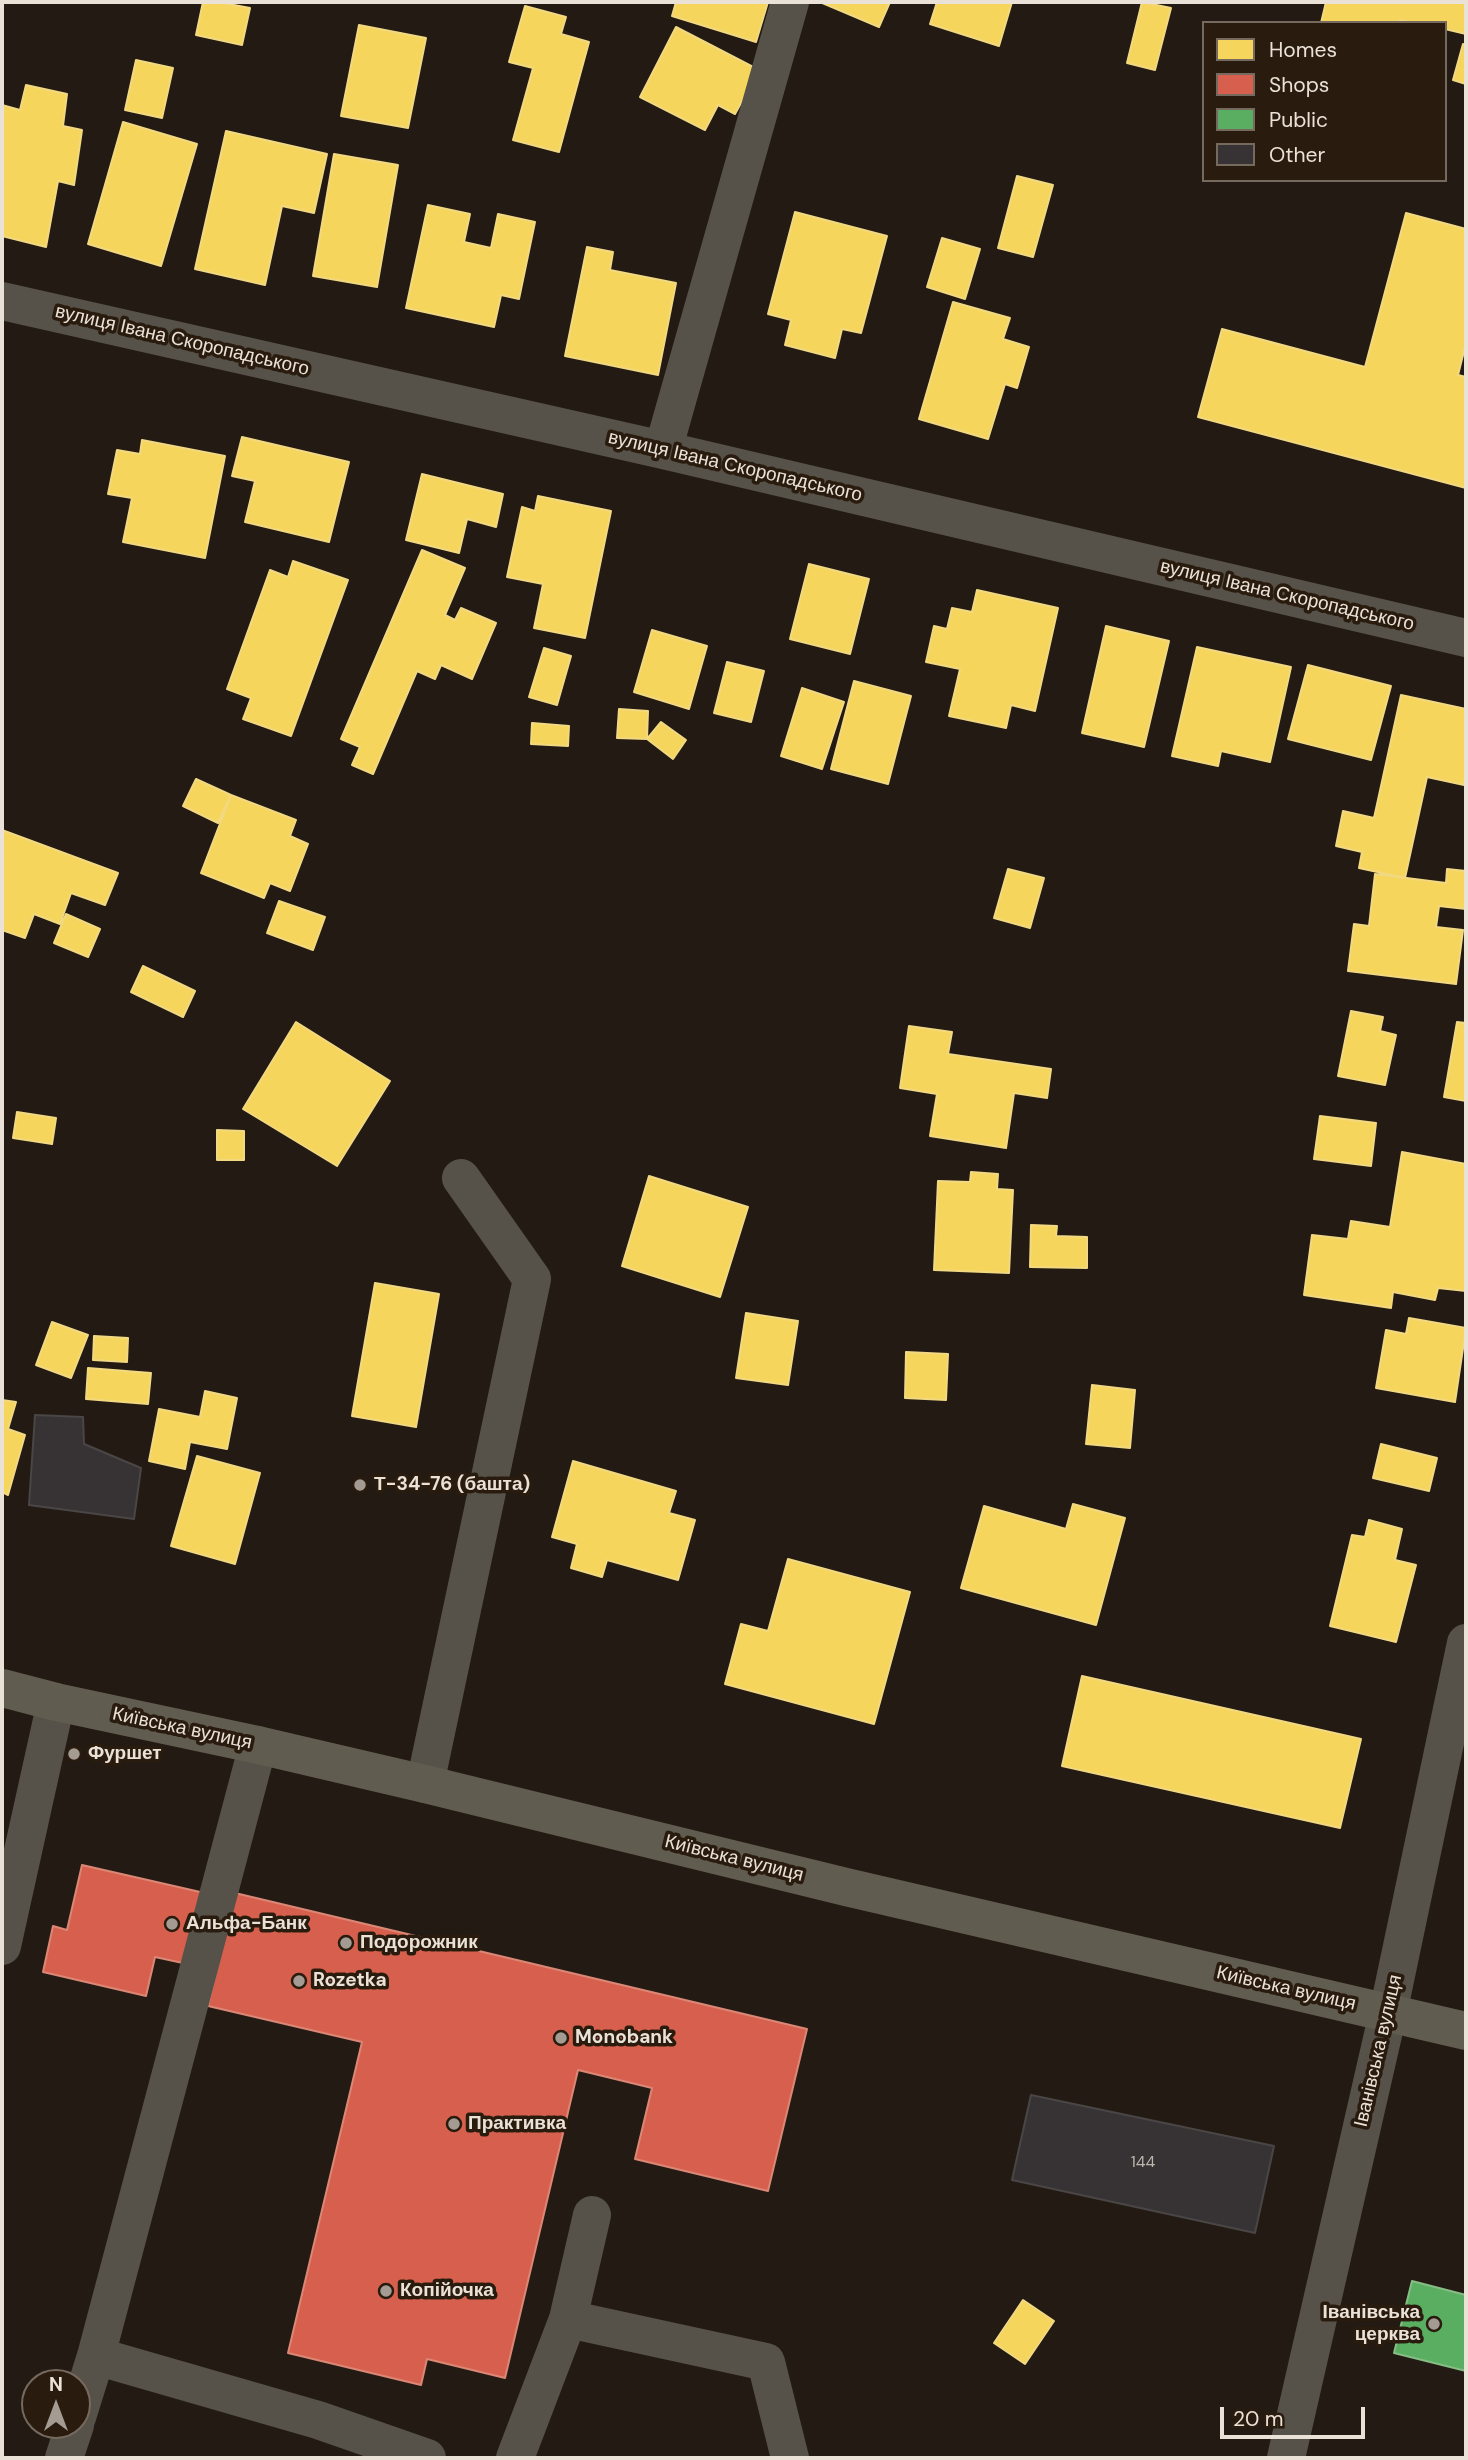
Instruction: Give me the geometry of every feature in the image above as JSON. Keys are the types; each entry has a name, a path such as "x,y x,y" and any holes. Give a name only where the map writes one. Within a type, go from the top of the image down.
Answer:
{"main road":[{"name":"Київська вулиця","path":"2,1688 425,1784 846,1887 1466,2031"}],"street":[{"path":"663,450 790,2"},
{"name":"вулиця Івана Скоропадського","path":"2,301 663,450 1466,638"},
{"path":"425,1784 531,1279 461,1178"},
{"name":"Іванівська вулиця","path":"1286,2458 1388,2013 1466,1643"},
{"path":"2,1946 57,1702"},
{"path":"91,2372 258,1745"},
{"path":"516,2458 568,2319 592,2215"},
{"path":"568,2319 766,2362 790,2458"},
{"path":"96,2356 318,2420 428,2458"},
{"path":"64,2458 70,2439"}],"building: Homes":[{"path":"203,2 250,8 242,45 196,35"},
{"path":"676,2 768,2 756,42 672,16"},
{"path":"820,2 890,2 879,27"},
{"path":"937,2 1012,2 999,46 930,24"},
{"path":"1142,2 1171,8 1155,70 1127,63"},
{"path":"1326,2 1466,2 1466,34 1447,29 1447,21 1321,21"},
{"path":"525,6 566,17 561,34 589,42 559,152 513,140 533,68 509,62"},
{"path":"359,25 426,38 408,128 341,116"},
{"path":"676,27 759,70 735,114 718,105 705,130 640,97"},
{"path":"1463,44 1466,45 1466,84 1453,80"},
{"path":"136,60 173,68 162,118 125,110"},
{"path":"26,85 67,94 63,126 82,130 74,185 58,181 46,247 2,236 2,105 20,110"},
{"path":"123,122 197,144 161,266 88,244"},
{"path":"226,131 327,154 314,213 282,206 265,285 195,269"},
{"path":"334,154 398,165 377,287 313,276"},
{"path":"1017,176 1053,185 1033,257 998,248"},
{"path":"428,205 470,214 464,242 491,248 498,214 535,222 519,299 501,295 494,327 406,308"},
{"path":"795,212 887,236 861,333 842,329 835,358 785,345 791,320 768,314"},
{"path":"1406,213 1466,229 1466,343 1458,375 1466,377 1466,488 1198,417 1222,329 1365,367"},
{"path":"942,238 980,249 965,299 927,287"},
{"path":"587,247 613,252 610,270 676,283 658,375 565,356"},
{"path":"953,302 1010,318 1003,339 1029,347 1017,388 1005,384 988,439 919,419"},
{"path":"242,437 349,462 329,542 245,522 255,481 232,476"},
{"path":"142,440 225,456 205,558 123,542 132,498 108,494 117,450 140,454"},
{"path":"422,474 503,494 496,527 467,519 459,553 406,540"},
{"path":"538,496 611,511 585,638 534,628 543,584 507,577 522,507 535,511"},
{"path":"422,550 465,568 445,615 455,620 461,608 496,623 472,679 441,665 435,679 417,671 373,774 352,765 360,747 341,739"},
{"path":"293,561 348,580 291,736 243,719 251,698 227,689 270,570 288,577"},
{"path":"809,564 869,579 850,654 790,639"},
{"path":"977,590 1058,608 1035,711 1011,705 1006,728 949,716 960,669 926,662 934,626 947,629 952,608 972,612"},
{"path":"1106,626 1169,641 1144,747 1082,733"},
{"path":"652,630 707,646 689,709 634,692"},
{"path":"1197,647 1291,667 1270,762 1221,751 1218,766 1172,756"},
{"path":"544,648 571,656 557,705 529,697"},
{"path":"727,662 764,671 751,722 714,713"},
{"path":"1308,665 1391,686 1371,760 1288,739"},
{"path":"854,681 911,696 888,784 831,769"},
{"path":"802,688 844,702 822,769 781,756"},
{"path":"1401,695 1466,709 1464,785 1427,777 1405,878 1359,868 1362,852 1336,846 1343,811 1374,818"},
{"path":"619,709 648,711 647,739 617,738"},
{"path":"661,722 686,740 673,759 647,739"},
{"path":"532,723 569,726 568,746 531,744"},
{"path":"196,779 231,795 218,823 183,806"},
{"path":"231,795 296,820 290,836 308,844 290,891 270,883 264,898 201,873"},
{"path":"2,830 118,873 105,905 71,893 60,924 34,914 25,938 2,930"},
{"path":"1008,869 1044,878 1030,928 994,918"},
{"path":"1447,869 1466,871 1466,909 1439,906 1436,927 1463,930 1456,984 1348,971 1354,924 1369,926 1375,874 1446,883"},
{"path":"279,901 325,917 313,950 267,933"},
{"path":"66,914 100,929 88,957 54,943"},
{"path":"143,966 195,991 183,1017 131,992"},
{"path":"1351,1011 1383,1017 1380,1031 1396,1035 1385,1085 1338,1076"},
{"path":"296,1022 390,1081 337,1166 243,1109"},
{"path":"1457,1022 1466,1023 1466,1101 1444,1097"},
{"path":"909,1026 952,1032 948,1054 1051,1069 1047,1098 1014,1093 1006,1148 930,1136 937,1094 900,1088"},
{"path":"17,1112 56,1118 52,1144 13,1138"},
{"path":"1320,1116 1376,1123 1371,1166 1314,1159"},
{"path":"217,1130 244,1131 244,1160 217,1160"},
{"path":"1402,1152 1466,1164 1466,1291 1438,1288 1435,1300 1393,1292 1391,1308 1304,1295 1312,1235 1348,1239 1351,1221 1390,1227"},
{"path":"971,1172 998,1174 997,1189 1013,1190 1009,1273 934,1270 938,1181 970,1182"},
{"path":"649,1176 748,1207 720,1297 622,1266"},
{"path":"1031,1225 1057,1226 1056,1236 1087,1237 1087,1268 1030,1267"},
{"path":"375,1283 439,1294 416,1427 352,1416"},
{"path":"746,1313 798,1321 788,1385 736,1378"},
{"path":"1409,1318 1466,1328 1455,1402 1376,1388 1386,1330 1406,1334"},
{"path":"52,1322 88,1335 71,1378 36,1365"},
{"path":"94,1336 128,1338 127,1362 93,1360"},
{"path":"906,1352 948,1354 946,1400 905,1398"},
{"path":"88,1368 151,1373 148,1404 86,1399"},
{"path":"1092,1385 1135,1390 1130,1448 1086,1444"},
{"path":"205,1391 237,1398 227,1449 190,1442 185,1469 149,1461 159,1409 200,1417"},
{"path":"2,1400 16,1402 8,1429 25,1435 8,1495 2,1492"},
{"path":"1381,1444 1437,1458 1429,1491 1373,1478"},
{"path":"197,1456 260,1473 235,1564 171,1546"},
{"path":"573,1461 676,1491 669,1513 695,1520 678,1580 607,1560 602,1577 571,1568 577,1544 552,1537"},
{"path":"1073,1504 1125,1518 1096,1625 961,1588 984,1506 1066,1529"},
{"path":"1369,1520 1402,1529 1395,1560 1416,1565 1396,1642 1330,1626 1352,1535 1365,1537"},
{"path":"788,1559 910,1592 874,1724 725,1684 741,1624 768,1631"},
{"path":"1082,1676 1361,1739 1340,1828 1062,1766"},
{"path":"1023,2300 1054,2321 1025,2364 994,2343"}],"building: Shops":[{"path":"82,1865 209,1894 192,1965 155,1957 146,1996 43,1972 53,1926 67,1930"},
{"name":"Практивка","path":"235,1893 807,2029 768,2191 635,2159 652,2088 578,2070 505,2378 427,2359 421,2385 288,2353 362,2042 208,2006"}],"building: Public":[{"name":"Іванівська церква","path":"1412,2281 1466,2295 1466,2371 1394,2353"}],"building: Other":[{"path":"35,1415 83,1417 84,1444 141,1468 134,1519 29,1505"},
{"path":"1031,2095 1274,2146 1255,2233 1012,2180"}],"place":[{"name":"Т-34-76 (башта)","path":"360,1485"},
{"name":"Фуршет","path":"74,1754"},
{"name":"Альфа-Банк","path":"172,1924"},
{"name":"Подорожник","path":"346,1943"},
{"name":"Rozetka","path":"299,1981"},
{"name":"Monobank","path":"561,2038"},
{"name":"Практивка","path":"454,2124"},
{"name":"Копійочка","path":"386,2291"},
{"name":"Іванівська церква","path":"1434,2324"}]}
